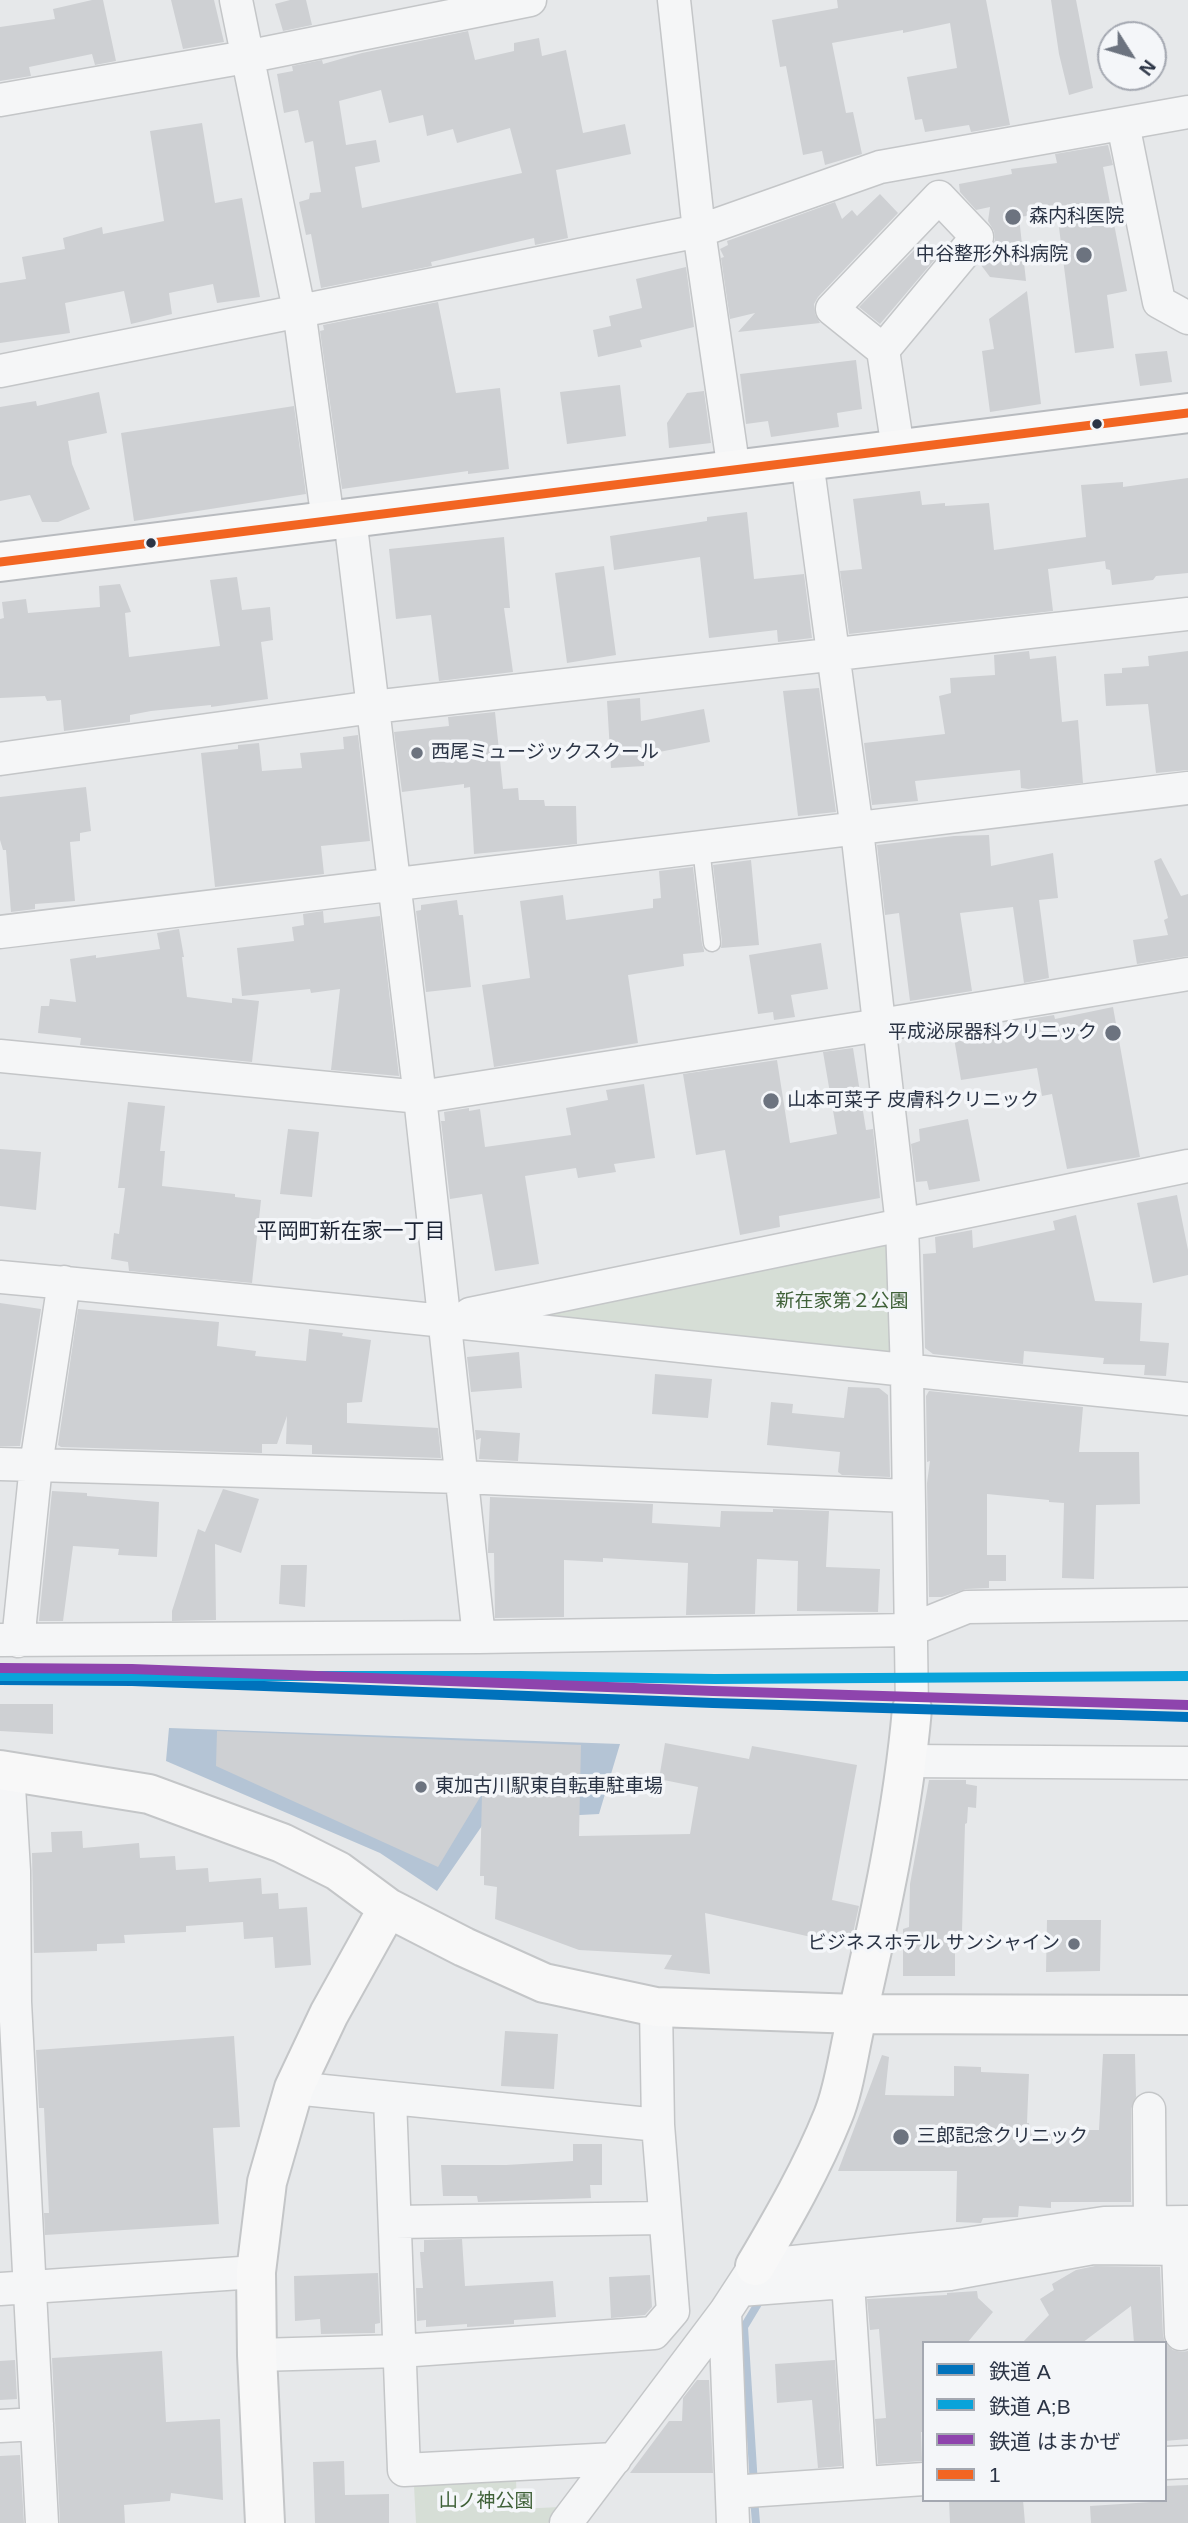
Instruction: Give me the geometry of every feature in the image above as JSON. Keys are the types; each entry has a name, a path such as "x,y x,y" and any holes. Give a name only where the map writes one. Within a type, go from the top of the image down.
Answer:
{"main road":[{"path":"0,562 1188,413"},
{"path":"740,2290 797,2194 834,2113 868,1967 907,1761 912,1709"},
{"path":"4,1770 161,1798 282,1843 338,1871 388,1908 464,1947 544,1983 656,2007 857,2014 1188,2015"},
{"path":"265,2523 256,2272 267,2182 294,2088 329,2014 388,1908"}],"street":[{"path":"236,0 299,310 373,707 445,1320 479,1637"},
{"path":"0,100 246,57 530,0"},
{"path":"674,0 699,231 734,471"},
{"path":"0,371 699,231 880,167 1188,112"},
{"path":"1123,124 1159,302 1188,318"},
{"path":"883,350 977,237 939,197 831,309 883,350 898,449"},
{"path":"807,461 857,830 902,1225 908,1372 912,1709"},
{"path":"0,759 373,707 1188,614"},
{"path":"0,932 1188,788"},
{"path":"0,1056 419,1097 1188,974"},
{"path":"445,1320 1188,1166"},
{"path":"0,1277 445,1320 908,1372 1188,1399"},
{"path":"64,1282 9,1640 479,1637 910,1630 967,1607 1188,1604"},
{"path":"0,1464 461,1477 908,1496"},
{"path":"907,1761 1188,1763"},
{"path":"4,1770 15,2288 37,2424 42,2523"},
{"path":"257,2355 400,2351 654,2333 673,2311 664,2218 656,2007"},
{"path":"294,2088 659,2125"},
{"path":"390,2099 404,2470 615,2459"},
{"path":"1149,2109 1150,2222"},
{"path":"395,2222 664,2218"},
{"path":"566,2523 740,2290 959,2245 1104,2223 1150,2222 1185,2240"},
{"path":"740,2290 950,2274 1093,2248 1185,2240"},
{"path":"1181,2334 1185,2240"},
{"path":"15,2288 256,2272"},
{"path":"848,2282 861,2483"},
{"path":"733,2523 740,2290"},
{"path":"0,2426 37,2424"},
{"path":"1167,2463 1188,2462"},
{"path":"732,2492 922,2479"}],"lane":[{"path":"701,848 712,943"}],"green space":[{"name":"新在家第２公園","path":"881,1241 891,1252 894,1346 884,1357 542,1322 542,1310"},
{"name":"山ノ神公園","path":"516,2479 517,2509 560,2507 548,2523 416,2523 414,2486"}],"water":[{"name":"東加古川駅東自転車駐車場","path":"169,1728 620,1744 599,1814 486,1820 437,1891 380,1853 166,1761"}],"building":[{"path":"103,0 116,61 95,65 92,54 29,67 31,76 0,81 0,27 55,19 53,9"},
{"path":"171,0 214,0 224,42 183,49"},
{"path":"306,0 312,25 283,31 275,4"},
{"path":"837,0 986,0 1010,125 971,132 969,125 925,132 922,119 915,120 907,77 957,68 950,23 832,43 846,113 853,112 862,154 825,165 822,151 803,155 786,66 780,67 772,20 838,8"},
{"path":"1051,0 1076,0 1093,88 1069,95 1059,54"},
{"path":"468,31 475,60 514,51 514,43 539,38 542,56 566,50 583,133 625,124 631,154 556,170 568,238 535,245 534,238 431,262 432,266 321,288 311,234 306,235 299,202 309,199 310,193 321,192 313,141 305,143 298,110 284,113 277,74 293,71 292,66 322,60 323,64","holes":["381,90 389,123 423,115 427,136 453,129 457,143 510,128 522,173 362,208 355,167 380,162 376,140 346,145 339,101"]},
{"path":"202,123 215,203 242,198 260,297 217,303 213,284 169,293 172,314 131,324 124,291 65,303 70,333 0,343 0,283 26,279 22,257 65,249 63,238 102,227 103,234 164,221 150,131"},
{"path":"1108,145 1113,165 1103,167 1127,291 1107,295 1114,348 1075,353 1057,212 1019,217 1026,281 990,277 981,265 995,240 994,231 988,221 990,207 976,210 960,192 959,184 1012,174 1011,169 1057,163 1055,154"},
{"path":"880,194 898,213 818,297 814,304 820,323 738,332 755,313 730,319 721,258 724,257 720,249 728,245 727,241 835,202 842,219 852,210 857,216"},
{"path":"923,241 928,247 933,244 941,252 880,324 859,307"},
{"path":"686,267 694,327 640,340 642,347 598,357 593,330 611,326 609,316 642,308 636,279"},
{"path":"1027,291 1041,404 990,412 982,351 994,349 989,319"},
{"path":"438,302 456,393 500,388 509,469 468,474 468,471 342,489 320,331 324,330 323,325"},
{"path":"1167,351 1172,382 1140,386 1135,354"},
{"path":"856,360 862,409 837,413 839,427 771,437 768,421 746,424 740,374"},
{"path":"620,385 626,436 567,444 560,392"},
{"path":"704,391 711,443 669,448 667,423 687,393"},
{"path":"99,392 107,433 68,441 72,464 90,509 58,522 42,522 30,495 0,501 0,407 36,401 37,406"},
{"path":"294,406 306,494 134,521 121,433"},
{"path":"1188,478 1188,573 1112,585 1110,570 1106,569 1105,561 1048,569 1053,611 849,634 840,571 862,569 853,499 920,491 922,505 989,503 994,550 1086,537 1081,485 1123,482 1123,487"},
{"path":"747,512 754,579 804,574 812,638 778,642 777,630 709,638 700,557 614,570 610,536"},
{"path":"504,537 510,608 504,608 513,672 439,681 431,615 396,619 389,549"},
{"path":"604,566 616,655 567,663 555,573"},
{"path":"237,577 242,610 270,607 273,640 261,642 268,699 211,707 151,711 130,715 130,722 64,731 61,700 47,701 45,696 0,698 0,619 4,618 2,602 26,599 28,613 100,607 99,586 120,584 131,612 125,613 129,657 220,646 210,580"},
{"path":"1029,651 1030,659 1056,656 1062,722 1078,720 1083,783 1021,788 1020,770 915,781 918,801 872,805 864,743 945,734 939,696 951,693 950,678 995,675 994,655"},
{"path":"1188,651 1188,770 1156,773 1148,704 1106,706 1104,674 1122,673 1122,668 1149,666 1148,656"},
{"path":"819,688 836,812 798,816 783,691"},
{"path":"640,698 641,721 704,709 710,742 644,755 644,766 611,768 607,701"},
{"path":"495,712 503,789 518,788 519,800 544,800 545,806 576,806 577,844 474,854 470,787 464,788 464,784 402,792 394,732 449,726 448,717"},
{"path":"358,735 370,841 321,846 324,874 215,887 201,753 238,749 238,745 259,743 262,771 302,768 300,753 344,749 343,737"},
{"path":"86,787 91,831 80,833 80,841 70,842 75,901 35,904 35,909 11,912 6,850 3,850 0,840 0,797"},
{"path":"989,835 991,866 1053,853 1058,898 1039,900 1049,978 1024,983 1013,907 960,913 972,991 910,1001 899,913 885,915 877,845 954,836"},
{"path":"1161,858 1181,896 1188,894 1188,956 1137,964 1133,940 1168,935 1164,920 1168,918 1154,861"},
{"path":"751,860 759,945 721,948 713,865"},
{"path":"693,867 704,952 683,954 684,966 628,975 638,1043 494,1067 482,985 530,978 520,901 563,895 566,920 653,908 653,899 661,898 659,871"},
{"path":"457,900 459,915 463,915 471,987 426,992 416,911 421,910 421,905"},
{"path":"323,911 324,923 380,916 399,1076 331,1070 340,989 311,993 310,989 242,996 237,948 294,941 292,927 304,925 303,914"},
{"path":"179,929 187,997 232,1003 232,998 259,1001 252,1062 80,1045 81,1038 38,1033 41,1006 49,1006 50,999 76,1002 70,959 160,949 157,933"},
{"path":"821,943 828,989 791,995 795,1017 774,1020 773,1012 758,1014 749,955"},
{"path":"1113,1007 1140,1157 1067,1169 1052,1094 1042,1096 1037,1068 961,1080 953,1032 976,1028 977,1034 1029,1026 1029,1019 1054,1015 1055,1019"},
{"path":"853,1048 866,1130 873,1129 880,1198 779,1216 780,1227 740,1235 725,1150 696,1155 683,1074 777,1060 790,1143 837,1134 823,1052"},
{"path":"644,1084 655,1158 614,1164 616,1172 578,1178 576,1168 525,1176 539,1264 495,1271 482,1194 450,1199 441,1121 445,1121 444,1112 480,1109 485,1147 571,1135 566,1108 608,1100 606,1090"},
{"path":"128,1102 165,1106 160,1151 165,1151 162,1186 235,1194 235,1197 261,1200 252,1283 129,1271 128,1262 111,1259 114,1233 119,1234 125,1188 118,1188"},
{"path":"968,1119 980,1181 929,1190 927,1181 916,1182 911,1144 920,1141 919,1129"},
{"path":"288,1129 319,1132 312,1197 280,1194"},
{"path":"0,1149 41,1152 36,1210 0,1206"},
{"path":"1177,1195 1188,1250 1188,1275 1153,1283 1137,1203"},
{"path":"1076,1215 1095,1301 1142,1303 1140,1341 1169,1343 1166,1376 1144,1375 1145,1365 1103,1364 1104,1358 1024,1351 1023,1364 933,1354 925,1348 923,1254 936,1253 935,1237 972,1230 973,1248 1055,1230 1053,1221"},
{"path":"0,1303 41,1309 20,1446 0,1446"},
{"path":"78,1309 219,1322 217,1346 256,1351 255,1356 306,1361 309,1329 371,1340 362,1402 347,1403 347,1423 438,1428 441,1458 312,1454 312,1445 286,1444 287,1416 277,1444 262,1444 262,1453 61,1447 58,1445"},
{"path":"519,1352 522,1388 471,1392 467,1357"},
{"path":"655,1374 712,1379 708,1418 652,1414"},
{"path":"848,1387 879,1388 888,1395 890,1477 842,1475 838,1472 840,1452 767,1445 771,1402 793,1404 792,1413 844,1418"},
{"path":"929,1391 1083,1407 1079,1452 1139,1452 1140,1504 1096,1505 1094,1579 1062,1578 1064,1503 987,1494 987,1555 1006,1555 1006,1581 989,1581 989,1588 966,1589 942,1597 929,1597 927,1483 930,1461 927,1462 926,1396"},
{"path":"475,1430 520,1433 518,1461 479,1459 481,1438 476,1440"},
{"path":"223,1489 259,1499 241,1553 215,1544 216,1620 172,1621 172,1611 198,1529 205,1532"},
{"path":"52,1491 159,1502 157,1557 118,1555 119,1549 73,1546 63,1621 39,1621"},
{"path":"490,1497 653,1504 652,1523 720,1527 721,1511 829,1511 826,1567 880,1569 878,1612 797,1611 798,1561 757,1559 755,1614 686,1615 688,1563 603,1558 603,1562 564,1560 564,1617 495,1618 494,1553 488,1553"},
{"path":"281,1565 307,1565 305,1607 279,1604"},
{"path":"0,1704 53,1704 53,1734 0,1731"},
{"path":"217,1731 581,1745 579,1836 690,1834 698,1787 659,1779 665,1743 749,1759 752,1746 857,1765 832,1900 859,1906 851,1942 822,1934 820,1939 705,1913 710,1974 664,1969 672,1955 579,1950 495,1919 497,1887 484,1885 484,1876 480,1876 482,1794 438,1867 216,1766"},
{"path":"929,1780 966,1780 966,1784 977,1786 976,1808 968,1807 965,1824 962,1931 955,1932 955,1976 903,1976 903,1929 909,1927 910,1884"},
{"path":"82,1831 83,1848 139,1843 140,1858 175,1856 176,1870 208,1868 209,1882 261,1878 262,1894 278,1893 279,1909 307,1907 311,1965 275,1968 273,1937 244,1939 243,1922 186,1926 186,1932 124,1935 125,1943 97,1944 97,1951 34,1953 32,1853 52,1852 51,1832"},
{"path":"1047,1920 1101,1920 1100,1971 1046,1972"},
{"path":"505,2031 558,2034 554,2089 501,2086"},
{"path":"234,2036 240,2127 213,2128 219,2224 45,2235 44,2213 49,2213 44,2108 39,2108 36,2050"},
{"path":"1103,2054 1135,2054 1136,2097 1131,2109 1131,2202 1051,2202 1051,2208 1019,2206 1018,2217 983,2218 981,2223 956,2222 957,2171 838,2171 882,2055 889,2057 885,2095 954,2096 954,2066 981,2067 981,2072 1029,2074 1029,2130 1074,2132 1099,2130"},
{"path":"573,2144 602,2144 602,2185 590,2185 591,2198 478,2202 477,2196 443,2196 441,2165 573,2161"},
{"path":"462,2239 465,2286 553,2281 556,2317 514,2320 514,2324 467,2327 467,2324 426,2327 426,2320 417,2321 416,2288 423,2288 420,2252 424,2252 424,2240"},
{"path":"1095,2266 1160,2267 1164,2341 1134,2341 1131,2306 1085,2341 1024,2341 1049,2315 1040,2299 1054,2290 1052,2284 1076,2270"},
{"path":"378,2273 380,2323 375,2324 375,2333 321,2334 320,2319 295,2321 294,2276"},
{"path":"650,2275 652,2307 645,2315 611,2318 609,2277"},
{"path":"977,2291 978,2298 993,2312 969,2341 922,2341 922,2461 878,2464 875,2419 886,2418 879,2329 870,2330 867,2299"},
{"path":"1167,2345 1173,2350 1188,2351 1188,2439 1167,2441"},
{"path":"162,2351 166,2422 220,2419 223,2500 171,2493 170,2501 124,2505 125,2523 60,2523 52,2358"},
{"path":"15,2360 17,2399 0,2400 0,2361"},
{"path":"835,2360 842,2466 818,2468 812,2400 777,2403 775,2364"},
{"path":"697,2380 709,2380 713,2473 630,2473 669,2421 682,2421 683,2398"},
{"path":"20,2455 24,2523 0,2523 0,2456"},
{"path":"344,2461 345,2495 389,2494 389,2523 315,2523 313,2462"},
{"path":"1188,2485 1188,2523 1091,2523 1090,2506 1167,2502 1167,2486"},
{"path":"949,2502 1023,2502 1025,2523 950,2523"}],"waterway":[{"path":"754,2485 744,2327 762,2297"},
{"path":"754,2498 756,2523"}],"rail line":[{"name":"はまかぜ","path":"0,1668 132,1669 713,1691 1188,1705"},
{"name":"A;B","path":"0,1676 520,1676 715,1679 1188,1676"},
{"name":"A","path":"0,1680 132,1681 713,1703 1188,1717"}],"transit line":[{"name":"1","path":"0,562 1188,413"}],"place":[{"name":"森内科医院","path":"1013,217"},
{"name":"中谷整形外科病院","path":"1084,255"},
{"name":"西尾ミュージックスクール","path":"417,753"},
{"name":"平成泌尿器科クリニック","path":"1113,1033"},
{"name":"山本可菜子 皮膚科クリニック","path":"771,1101"},
{"name":"東加古川駅東自転車駐車場","path":"421,1787"},
{"name":"ビジネスホテル サンシャイン","path":"1074,1944"},
{"name":"三郎記念クリニック","path":"901,2137"}],"district":[{"name":"平岡町新在家一丁目","path":"351,1232"}]}
